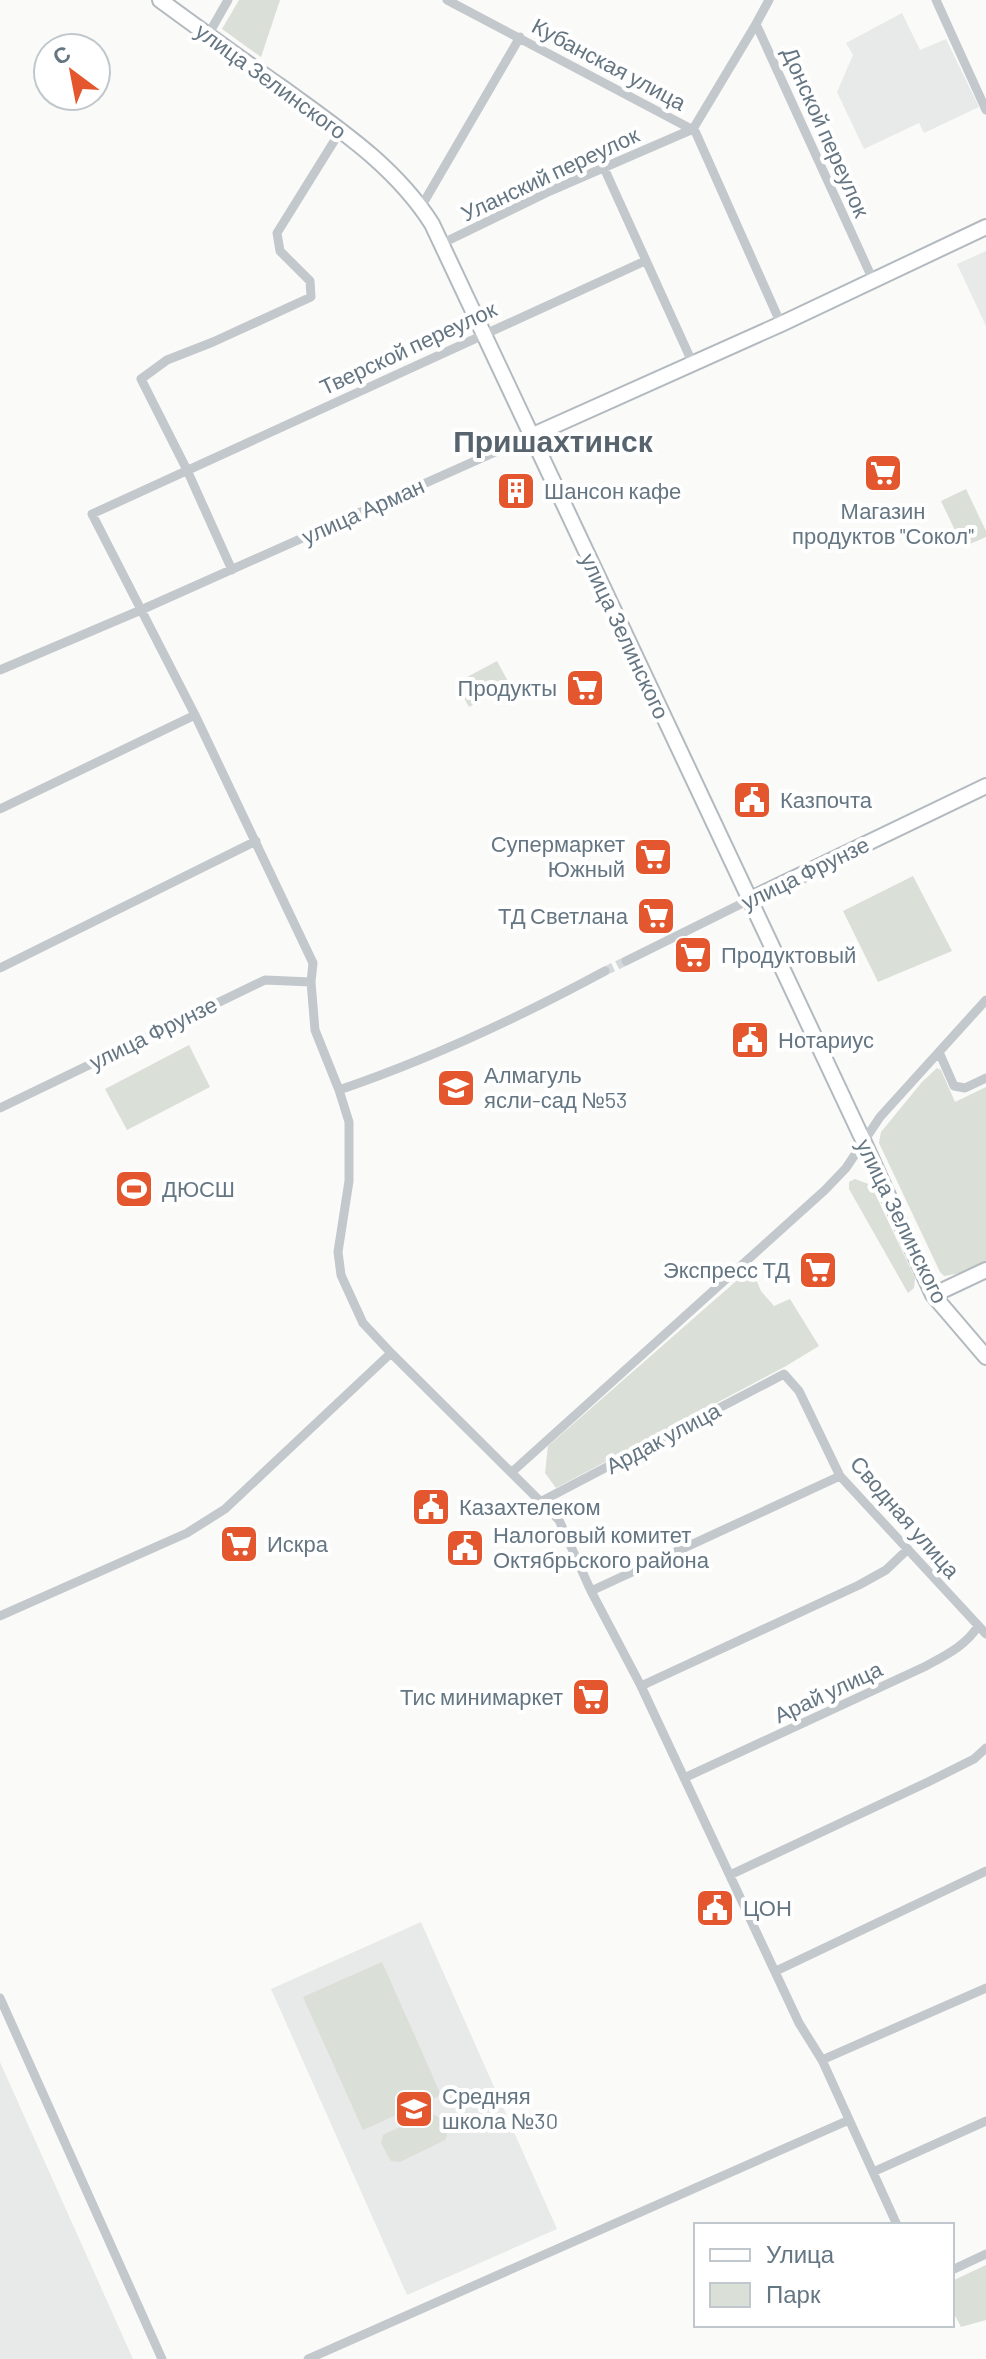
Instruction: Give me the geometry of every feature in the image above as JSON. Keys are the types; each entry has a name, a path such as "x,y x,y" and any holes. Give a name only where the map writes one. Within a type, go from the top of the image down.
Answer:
{"main road":[{"name":"улица Зелинского","path":"160,0 341,130 400,182 421,207 443,243 933,1295 986,1357"},
{"name":"улица Арман","path":"531,436 781,324 986,227"},
{"name":"улица Фрунзе","path":"749,900 986,786"},
{"path":"933,1295 986,1270"}],"street":[{"path":"208,35 228,0"},
{"name":"Кубанская улица","path":"447,0 693,129 700,138 781,324"},
{"path":"693,129 769,0"},
{"path":"937,0 986,110"},
{"name":"Донской переулок","path":"756,24 873,280"},
{"path":"421,207 520,37"},
{"name":"Уланский переулок","path":"443,243 550,191 693,129"},
{"path":"232,570 141,379 167,360 311,297 310,281 280,251 277,233 341,130"},
{"path":"604,168 693,364"},
{"name":"Тверской переулок","path":"141,610 92,514 645,261"},
{"name":"улица Арман","path":"0,670 531,436"},
{"path":"141,610 195,715 313,963 311,982 315,1030 349,1122 349,1181 338,1252 341,1275 363,1323 559,1520 591,1591 641,1686 799,2023 822,2060 896,2223"},
{"path":"0,809 195,715"},
{"path":"0,968 256,841"},
{"name":"улица Фрунзе","path":"626,961 749,900"},
{"path":"339,1090 389,1073 548,1001 605,971"},
{"name":"улица Фрунзе","path":"0,1108 265,980 311,982"},
{"path":"512,1472 825,1190 846,1168 880,1117 986,1000"},
{"path":"939,1052 954,1086 965,1088 986,1078"},
{"path":"0,1616 187,1533 225,1509 391,1353"},
{"name":"Сводная улица","path":"784,1374 799,1391 840,1476 982,1630"},
{"name":"Ардак улица","path":"542,1501 784,1374"},
{"path":"591,1591 840,1476"},
{"path":"641,1686 859,1585 886,1570 908,1549"},
{"name":"Арай улица","path":"684,1778 924,1667 982,1630"},
{"path":"730,1875 928,1782 974,1759 986,1748"},
{"path":"776,1971 986,1871"},
{"path":"822,2060 986,1988"},
{"path":"0,1998 162,2359"},
{"path":"308,2359 849,2120"},
{"path":"873,2172 986,2121"},
{"path":"954,2269 986,2254"}],"shaded area":[{"path":"902,13 920,50 946,39 979,107 924,133 919,123 864,149 837,92 853,55 846,43"},
{"path":"986,251 986,326 957,264"},
{"name":"Средняя школа №30","path":"421,1922 557,2229 407,2295 271,1989"},
{"path":"0,2062 133,2359 0,2359"}],"green space":[{"path":"239,0 280,0 261,57 222,29"},
{"path":"966,489 986,537 963,547 941,501"},
{"path":"497,661 510,685 469,707 456,683"},
{"path":"913,876 952,951 878,982 843,911"},
{"path":"189,1045 210,1087 127,1130 105,1089"},
{"path":"937,1068 941,1070 955,1102 986,1087 986,1262 961,1273 944,1276 879,1143 881,1132"},
{"path":"855,1179 871,1185 915,1278 914,1288 908,1293 849,1189 849,1182"},
{"path":"751,1268 761,1291 774,1306 790,1299 819,1346 556,1488 545,1473 548,1446"},
{"path":"382,1962 441,2095 363,2130 303,1997"},
{"path":"430,2113 439,2117 447,2135 445,2140 400,2162 391,2161 381,2143 383,2135"},
{"path":"986,2265 986,2320 961,2327 954,2314 954,2280"}],"tunnel":[{"path":"605,971 626,961"}],"place":[{"name":"Магазин продуктов \"Сокол\"","path":"883,473"},
{"name":"Шансон кафе","path":"516,491"},
{"name":"Продукты","path":"585,688"},
{"name":"Казпочта","path":"752,800"},
{"name":"Супермаркет Южный","path":"653,857"},
{"name":"ТД Светлана","path":"656,916"},
{"name":"Продуктовый","path":"693,955"},
{"name":"Нотариус","path":"750,1040"},
{"name":"Алмагуль ясли-сад №53","path":"456,1088"},
{"name":"ДЮСШ","path":"134,1189"},
{"name":"Экспресс ТД","path":"818,1270"},
{"name":"Казахтелеком","path":"431,1507"},
{"name":"Искра","path":"239,1544"},
{"name":"Налоговый комитет Октябрьского района","path":"465,1548"},
{"name":"Тис минимаркет","path":"591,1697"},
{"name":"ЦОН","path":"715,1908"},
{"name":"Средняя школа №30","path":"414,2109"}],"district":[{"name":"Пришахтинск","path":"553,442"}]}
